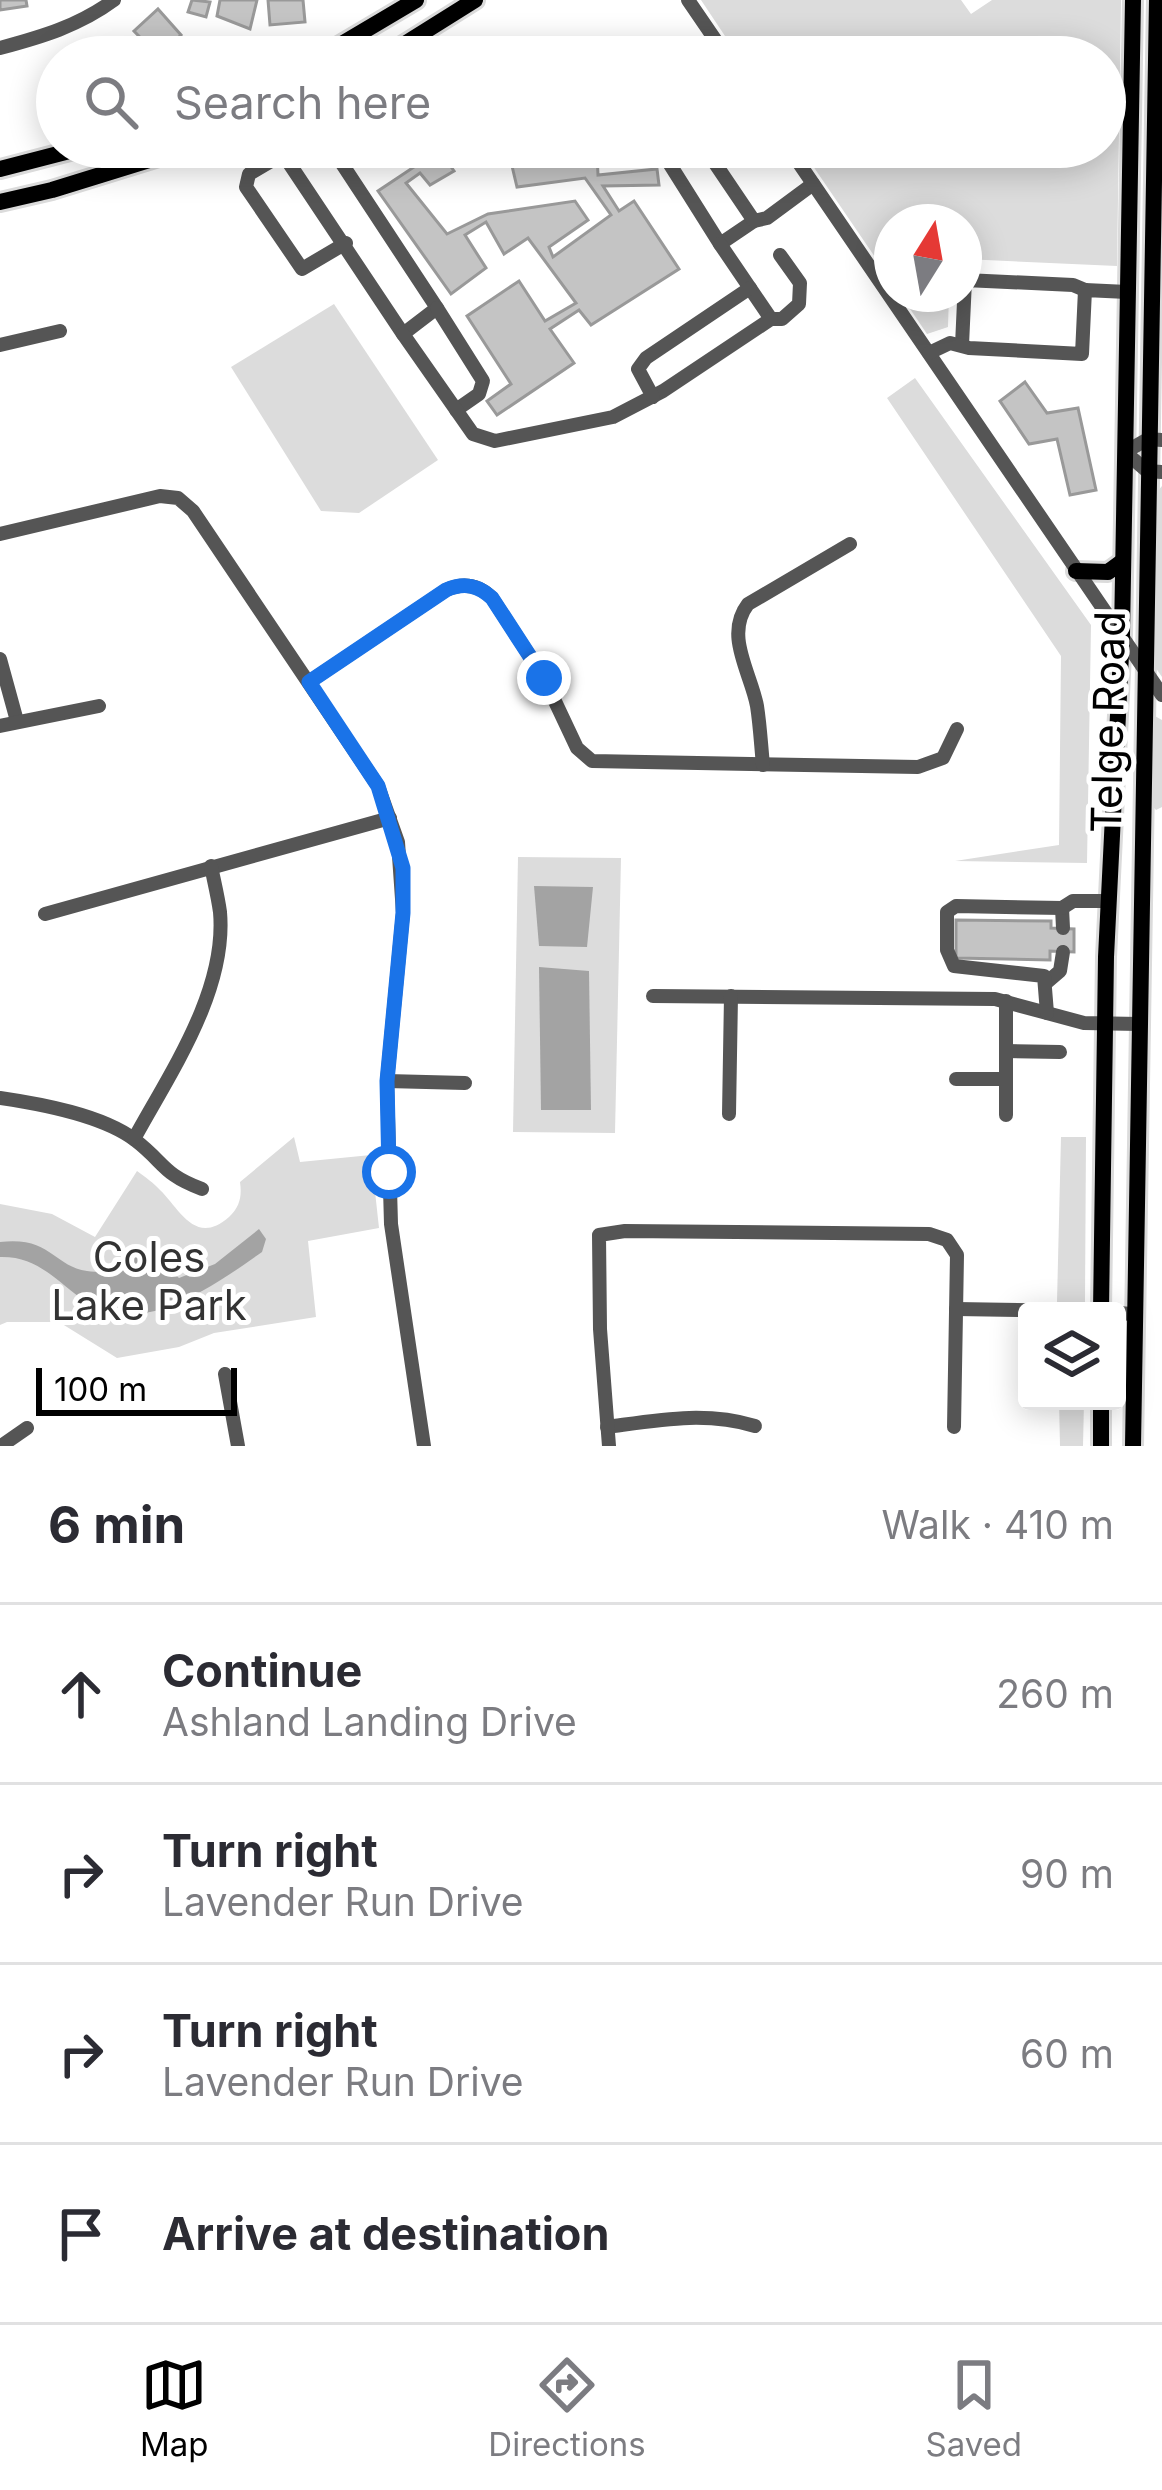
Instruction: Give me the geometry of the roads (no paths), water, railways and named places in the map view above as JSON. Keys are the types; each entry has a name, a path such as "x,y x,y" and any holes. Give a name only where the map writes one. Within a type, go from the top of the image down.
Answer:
{"main road":[{"path":"355,36 416,0"},
{"path":"418,36 475,0"},
{"name":"Telge Road","path":"1101,1302 1108,901 1122,634 1133,0"},
{"name":"Telge Road","path":"1126,1302 1139,1024 1144,668 1155,471 1156,0"},
{"path":"1132,39 1156,39"},
{"path":"0,169 36,160"},
{"path":"0,202 122,168"},
{"path":"1076,571 1108,572 1123,561"},
{"name":"Telge Road","path":"1126,1330 1133,1446"},
{"path":"1101,1410 1101,1446"}],"street":[{"path":"46,36 86,19 113,0"},
{"path":"688,0 713,36"},
{"path":"0,48 36,39"},
{"path":"259,168 249,174 246,188 302,268 346,243"},
{"path":"300,168 403,334 473,434 496,440 613,418 771,319 782,319 799,304 800,283 780,255"},
{"path":"345,168 483,381 479,394 456,410"},
{"path":"672,168 771,319"},
{"path":"718,168 754,221"},
{"path":"803,168 1162,695"},
{"path":"720,244 814,184"},
{"path":"962,345 965,280 1127,292"},
{"path":"653,397 638,369 646,358 751,288"},
{"path":"929,353 950,343 1082,354 1085,290"},
{"path":"403,334 437,308"},
{"path":"0,345 60,331"},
{"path":"1125,452 1155,440"},
{"path":"1125,452 1155,471"},
{"path":"0,534 160,496 178,498 194,511 378,786 403,868 387,1081 391,1224 424,1446"},
{"path":"763,765 756,703 738,641 738,617 748,604 850,544"},
{"path":"309,682 446,590 473,586 492,598 520,638 584,756 605,763 918,767 943,758 957,729"},
{"path":"0,658 17,721"},
{"path":"0,726 99,706"},
{"path":"45,914 390,818"},
{"path":"134,1139 193,1033 212,976 220,916 211,866"},
{"path":"1047,1013 1043,976 954,966 947,950 947,912 956,907 1062,908 1073,902 1108,901"},
{"path":"1062,908 1063,928"},
{"path":"1046,983 1060,971 1063,952"},
{"path":"652,995 1006,1001 1084,1023 1139,1024"},
{"path":"729,1114 730,996"},
{"path":"1006,1001 1006,1115"},
{"path":"1006,1051 1060,1052"},
{"path":"956,1078 1006,1078"},
{"path":"387,1081 466,1082"},
{"path":"0,1098 49,1105 134,1139 171,1177 202,1190"},
{"path":"609,1446 599,1235 625,1231 929,1234 947,1240 957,1255 955,1427"},
{"path":"956,1309 1018,1310"},
{"path":"225,1375 238,1446"},
{"path":"607,1427 687,1416 726,1418 755,1426"},
{"path":"2,1446 26,1428"}],"park label":[{"name":"Coles Lake Park","path":"149,1281"}]}
